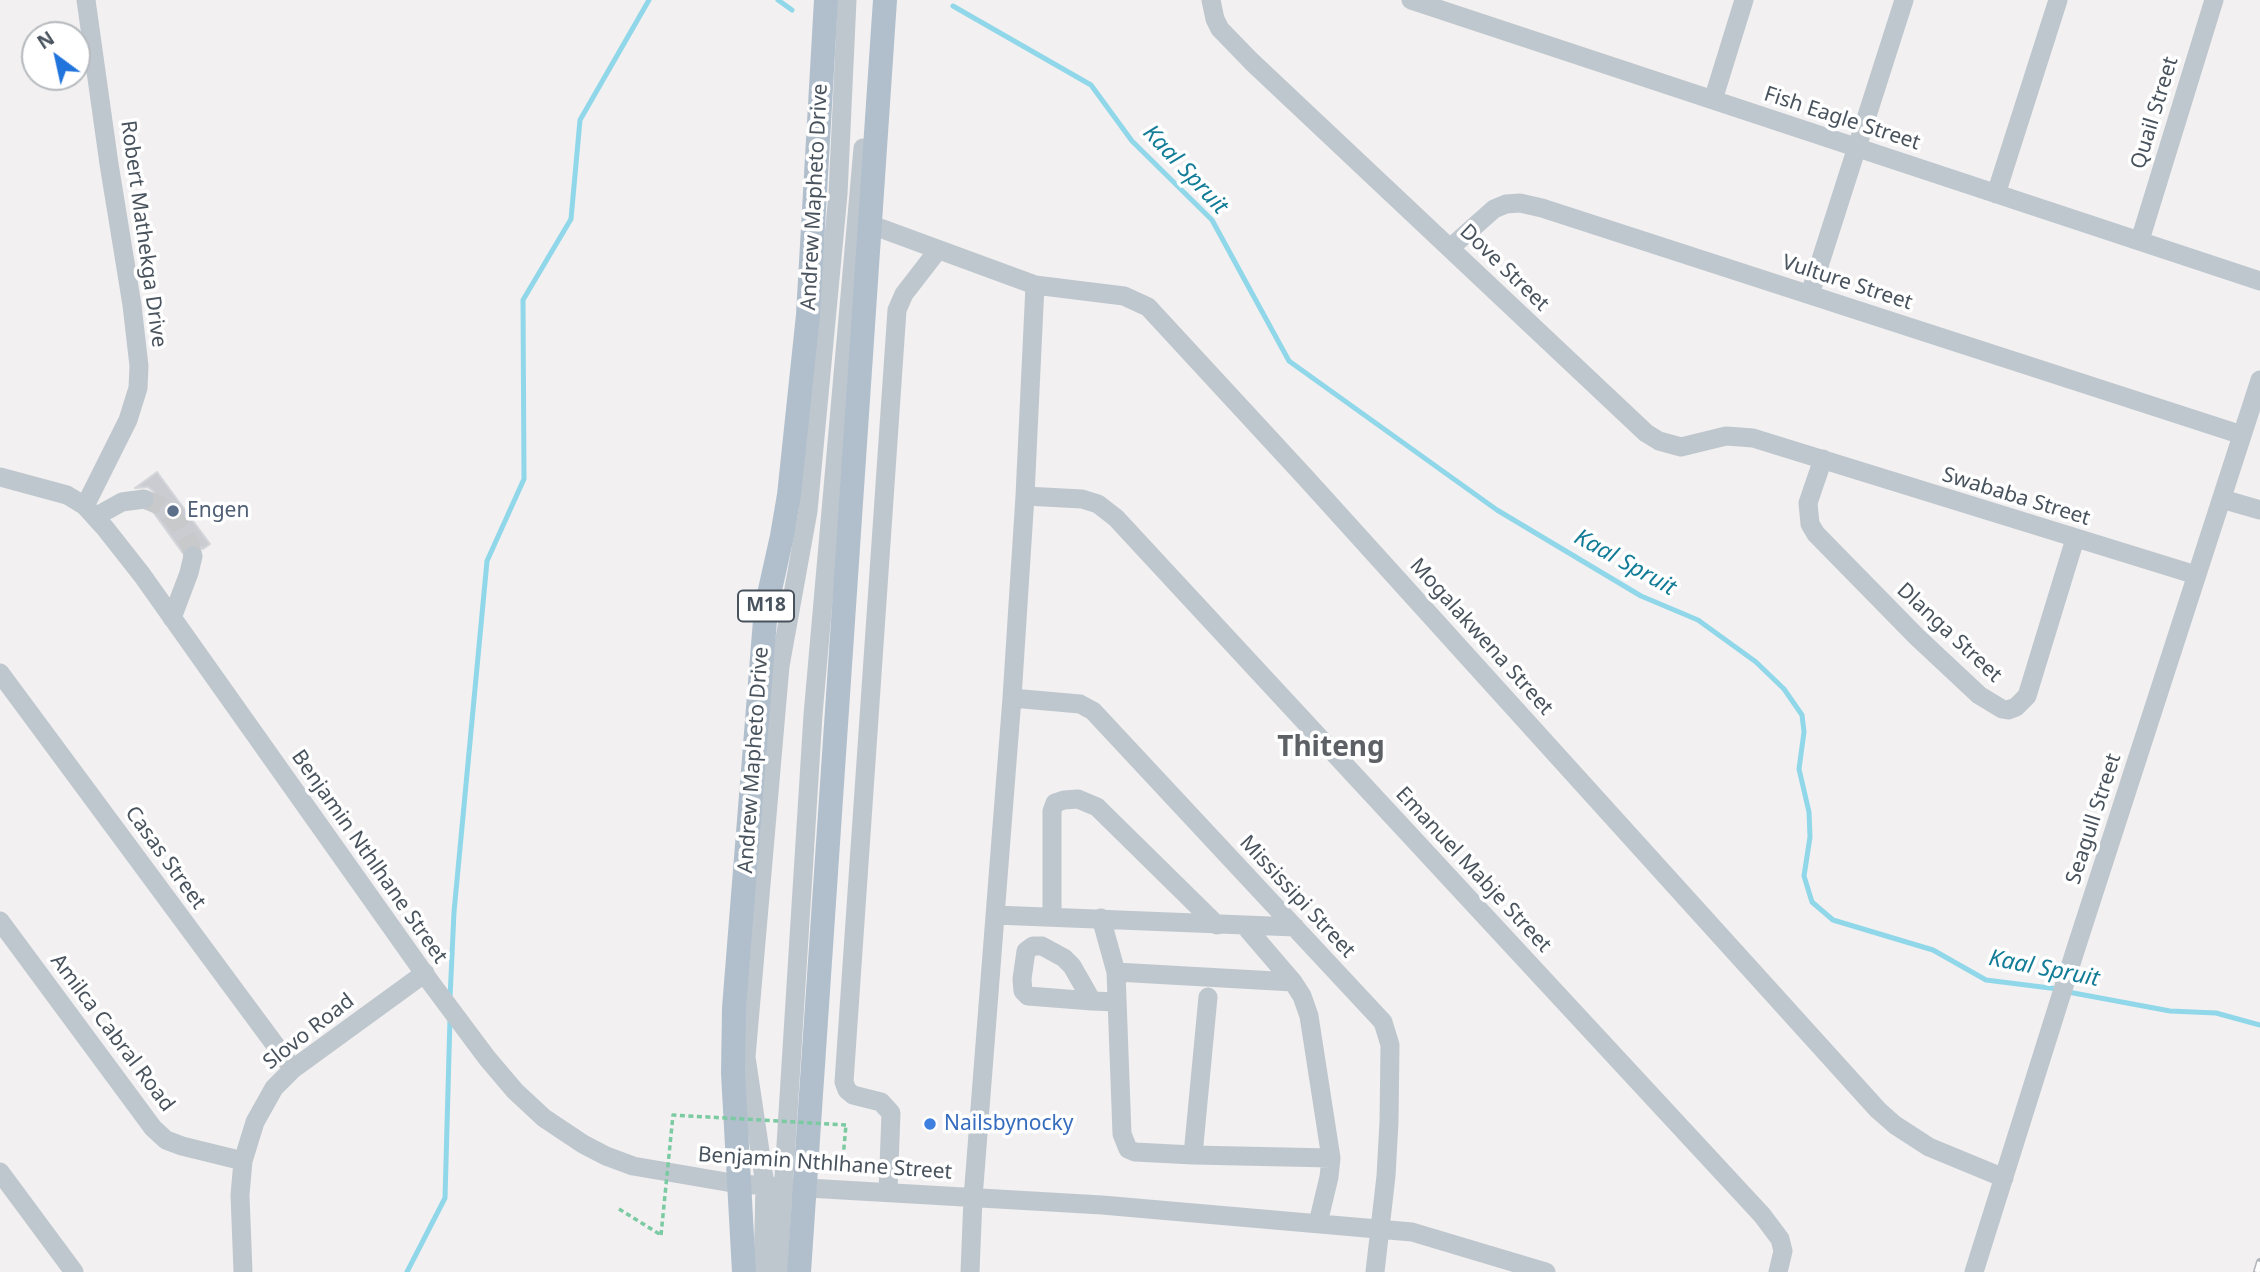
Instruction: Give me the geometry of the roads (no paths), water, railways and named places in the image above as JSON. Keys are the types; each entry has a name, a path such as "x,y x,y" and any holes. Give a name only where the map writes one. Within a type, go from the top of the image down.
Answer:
{"main road":[{"name":"Andrew Mapheto Drive","path":"744,1272 733,1073 734,1008 766,608 789,495 835,33 826,0"},
{"path":"799,1272 785,1187 869,224 877,38 885,0"}],"street":[{"name":"Robert Mathekga Drive","path":"86,0 139,366 138,388 128,420 90,512"},
{"path":"764,1272 785,1187 746,1057 780,666 808,511 838,194 835,33 847,0"},
{"path":"778,1272 813,715 877,38 875,0"},
{"name":"Dove Street","path":"1211,0 1214,19 1230,41 1633,422 1659,441 1681,447 1738,435 1823,459"},
{"name":"Fish Eagle Street","path":"1410,0 2260,281"},
{"path":"1713,100 1744,0"},
{"path":"1810,294 1904,0"},
{"path":"1996,194 2058,0"},
{"name":"Quail Street","path":"2140,240 2214,0"},
{"name":"Vulture Street","path":"1450,248 1494,208 1520,203 1542,208 2242,435"},
{"name":"Mogalakwena Street","path":"869,224 1035,285 1124,296 1148,307 1878,1110 1895,1125 1929,1147 2004,1178"},
{"path":"888,1192 891,1113 881,1102 853,1095 844,1082 897,310 904,294 938,250"},
{"path":"970,1272 973,1198 1012,698 1035,285"},
{"name":"Seagull Street","path":"1975,1272 2076,948 2260,380"},
{"name":"Swababa Street","path":"1823,459 2196,575"},
{"name":"Dlanga Street","path":"1823,459 1808,503 1810,524 1816,534 1979,695 2002,709 2016,707 2027,696 2075,539"},
{"name":"Benjamin Nthlhane Street","path":"0,477 67,495 90,512 142,575 487,1058 515,1091 544,1118 606,1156 633,1166 738,1184 1102,1205 1412,1232 1546,1272"},
{"name":"Emanuel Mabje Street","path":"1025,496 1091,501 1116,517 1762,1215 1780,1238 1783,1251 1778,1272"},
{"path":"90,512 122,502 144,499"},
{"path":"2222,499 2260,510"},
{"path":"172,618 190,573 193,556"},
{"name":"Casas Street","path":"0,673 293,1069"},
{"name":"Mississipi Street","path":"1012,698 1080,704 1093,711 1376,1014 1387,1032 1391,1054 1386,1176 1374,1272"},
{"path":"1052,917 1052,811 1055,803 1078,799 1097,807 1217,925"},
{"path":"995,915 1295,927"},
{"path":"1101,918 1116,972 1123,1143 1128,1149 1135,1152 1193,1155 1331,1158"},
{"name":"Amilca Cabral Road","path":"0,921 153,1128 166,1140 182,1146 243,1161"},
{"path":"1245,926 1293,982 1302,996 1309,1016 1331,1158 1318,1223"},
{"path":"1116,972 1293,982"},
{"name":"Slovo Road","path":"243,1272 240,1195 243,1161 254,1122 274,1088 293,1069 428,978"},
{"path":"1193,1155 1208,997"},
{"path":"1092,1001 1117,1002"},
{"path":"0,1172 74,1272"}],"waterway":[{"path":"450,998 454,912 487,561 524,479 523,300 571,219 580,120 649,0"},
{"name":"Kaal Spruit","path":"778,0 792,10"},
{"name":"Kaal Spruit","path":"953,6 1091,85 1132,141 1212,220 1289,361 1497,510 1641,596 1698,620 1756,662 1784,689 1802,715 1804,732 1799,769 1809,812 1810,837 1804,876 1812,902 1833,920 1933,950 1986,980 2058,989"},
{"name":"Kaal Spruit","path":"2068,992 2170,1011 2216,1013 2260,1025"},
{"path":"407,1272 445,1198 450,1018"}],"tunnel":[{"path":"144,499 161,506 178,523 190,544 193,556"}],"railway":[{"path":"2257,1272 2260,1262"}],"place":[{"name":"Engen","path":"173,511"},
{"name":"Nailsbynocky","path":"930,1124"}],"district":[{"name":"Thiteng","path":"1331,748"}]}
